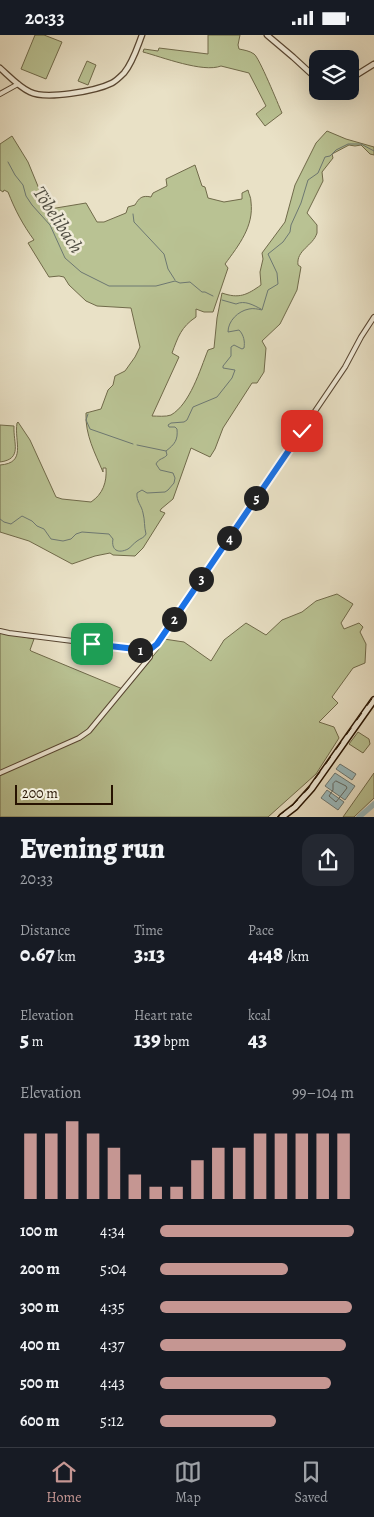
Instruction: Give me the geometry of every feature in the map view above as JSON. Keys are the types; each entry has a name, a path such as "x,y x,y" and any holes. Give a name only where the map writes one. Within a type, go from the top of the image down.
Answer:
{"main road":[{"path":"282,817 312,788 374,700"}],"street":[{"path":"0,68 18,84 37,95 54,95 92,89 113,82 123,74 130,65 142,35"},
{"path":"267,35 309,72"},
{"path":"359,73 374,64"},
{"path":"0,93 18,84"},
{"path":"0,631 144,650 157,644 335,382 374,317"},
{"path":"0,773 78,738 89,731 150,657 148,649"}],"green space":[{"path":"35,35 44,35 62,42 46,79 21,69"},
{"path":"208,35 240,35 239,49 254,54 282,113 265,126 256,114 266,106 249,73 221,66 213,68 193,66 143,52 144,49 158,51 159,48 208,54"},
{"path":"87,61 96,65 88,85 78,81"},
{"path":"327,131 374,147 374,155 370,154 361,145 349,145 332,154 333,158 322,172 323,181 307,213 317,225 317,233 298,260 298,265 301,267 297,290 280,324 262,341 266,348 264,372 257,383 252,383 223,428 210,457 191,448 173,499 161,509 160,511 165,513 143,548 135,556 113,555 110,553 72,564 29,541 0,532 0,465 14,460 16,456 18,450 18,422 30,440 56,497 91,502 99,495 105,483 106,468 103,468 103,472 91,444 87,429 86,413 101,409 108,390 113,385 115,376 125,371 140,347 131,308 97,306 86,301 69,285 64,277 49,277 28,243 34,240 13,205 8,192 0,190 0,144 12,136 28,162 42,196 50,209 86,203 97,222 104,222 126,213 128,207 135,205 141,198 145,196 151,197 153,193 167,186 166,179 195,165 208,198 224,202 242,199 242,193 248,190 251,200 251,211 248,227 225,264 228,268 213,312 204,312 196,309 196,317 183,329 172,353 179,357 152,416 164,416 171,415 184,403 194,386 208,350 214,348 222,293 233,296 243,295 261,285 262,253 285,222 295,185 316,143"},
{"path":"0,425 14,426 15,449 12,457 0,462"},
{"path":"337,594 353,604 341,623 344,629 359,623 363,627 360,632 366,644 365,663 353,668 332,697 338,703 319,722 334,727 339,738 316,774 268,817 0,817 0,632 34,639 31,651 125,690 159,649 164,639 184,642 211,661 224,640 246,623 266,635 282,620 302,612 316,601"},
{"path":"358,732 369,739 370,744 363,753 349,744"},
{"path":"374,773 374,798 354,817 343,817"}],"water":[{"path":"340,764 356,774 352,780 336,769"},
{"path":"335,773 355,786 345,800 325,786"},
{"path":"327,790 344,802 338,810 321,798"}],"waterway":[{"path":"0,519 11,524 22,516 44,529 51,539 63,541 71,539 76,534 82,532 109,534 113,539 114,548 118,551 128,549 144,536 146,534 144,516 137,499 137,493 142,490 147,493 165,492 174,483 173,473 160,470 156,464 167,455 166,451 174,444 177,436 177,429 168,425 187,420 193,407 217,397 232,378 235,370 223,368 223,366 231,356 231,347 234,345 242,349 244,348 244,343 243,336 239,330 228,332 228,328 234,317 241,312 252,309 262,310 268,290 278,284 277,273 268,254 283,242 290,232 308,180 318,173 325,157 330,156 336,150 348,144 361,144 374,151"},
{"name":"Töbelibach","path":"8,162 23,185 26,196 50,225 65,258 81,272 109,286 156,286 175,281 180,283 190,282 202,292 213,296"},
{"path":"133,214 134,222 164,254 168,269 175,280"},
{"name":"Töbelibach","path":"222,300 236,304 246,303 261,309"},
{"path":"88,414 86,420 90,429 133,444"},
{"path":"137,445 166,451"},
{"path":"359,817 374,804"}],"railway":[{"path":"277,817 293,805 308,789 374,696"}],"route":[{"path":"92,644 144,650 152,648 157,644 302,431"}]}
